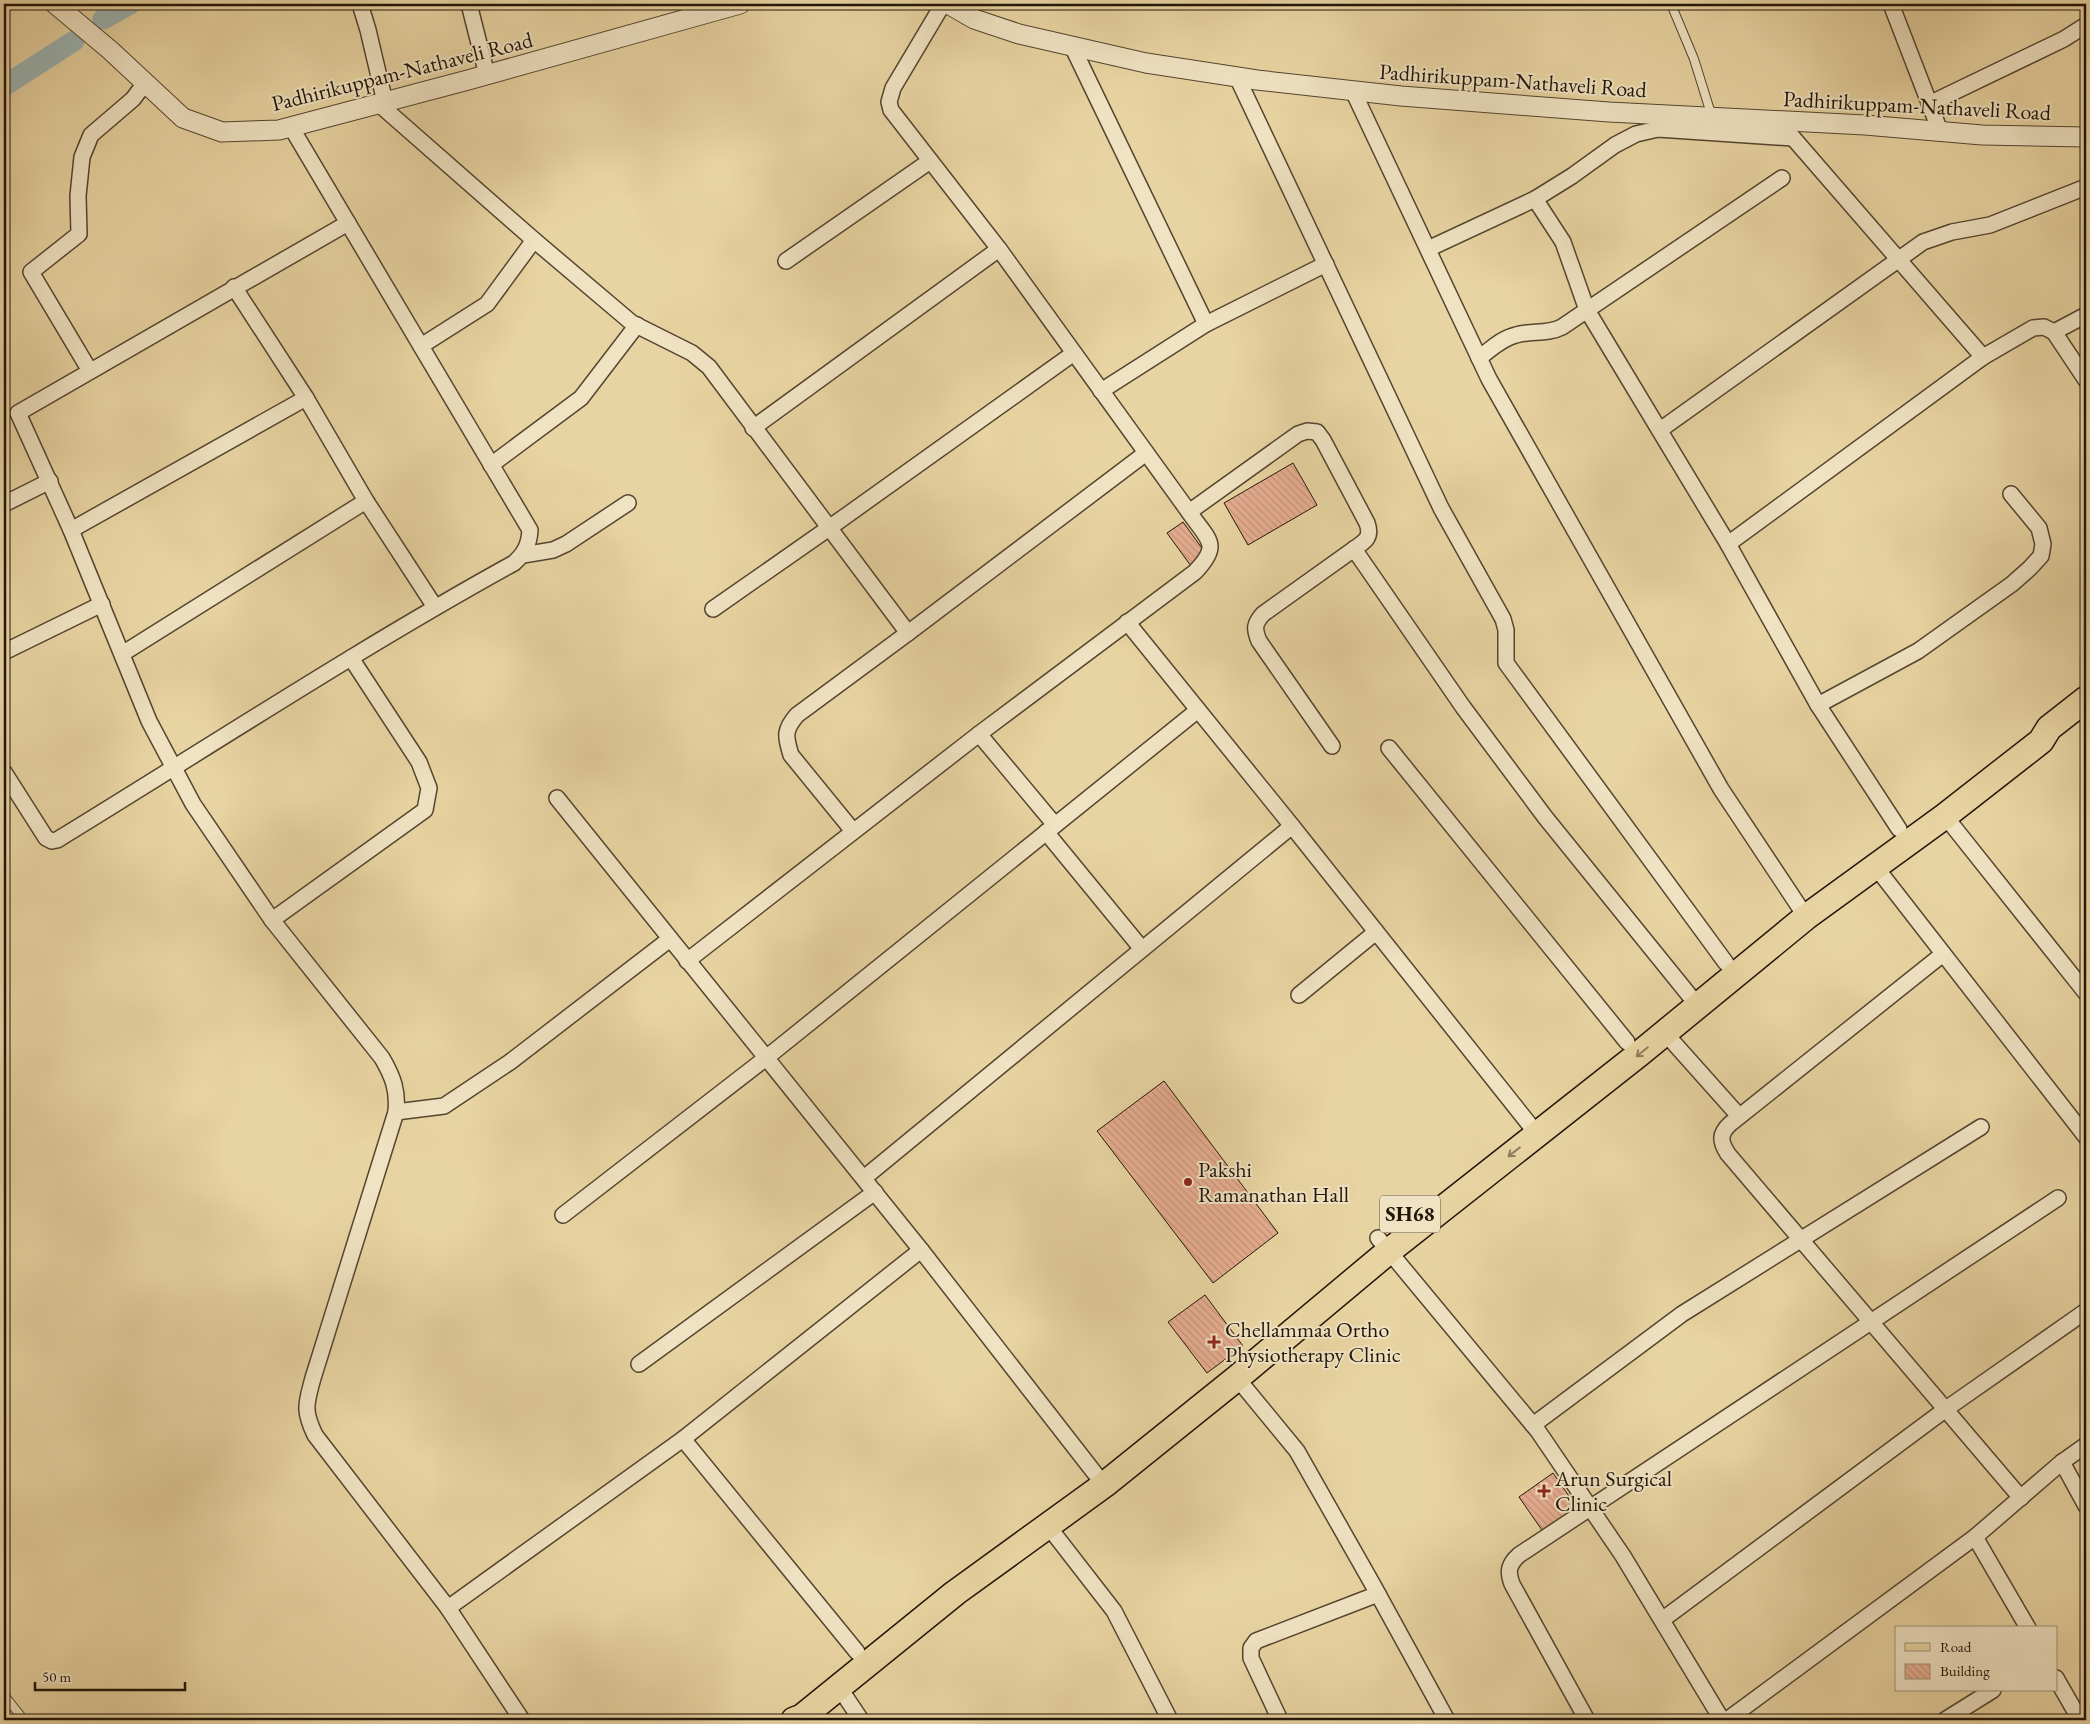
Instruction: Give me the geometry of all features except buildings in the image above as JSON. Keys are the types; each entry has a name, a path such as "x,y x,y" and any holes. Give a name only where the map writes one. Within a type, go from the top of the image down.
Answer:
{"main road":[{"name":"SH68","path":"1802,911 1875,866 1945,816 2041,741 2049,728 2086,699"},
{"name":"SH68","path":"794,1720 802,1716 839,1687 955,1593 1048,1526 1099,1479 1226,1369 1531,1128 1628,1042 1693,999 1735,962 1802,911 1899,829 2031,731 2049,728"},
{"name":"SH68","path":"1531,1128 1665,1033 1693,999"},
{"name":"SH68","path":"786,1720 793,1706 930,1593 1099,1479 1237,1378 1384,1245"}],"street":[{"name":"Padhirikuppam-Nathaveli Road","path":"55,4 183,118 222,132 279,130 487,75 740,4"},
{"path":"360,4 368,30 382,103 534,240 632,323 692,353 709,367 908,633"},
{"path":"469,4 487,75"},
{"path":"687,961 853,831 1195,572 1210,555 1211,547 1189,512 999,249 891,110 889,102 894,88 943,4"},
{"name":"Padhirikuppam-Nathaveli Road","path":"948,4 974,19 1019,34 1146,64 1237,77 1354,90 1609,112 1866,124 1982,136 2086,137"},
{"path":"1892,4 1940,132"},
{"path":"1929,104 2043,50 2086,25"},
{"path":"1072,46 1206,324"},
{"path":"1237,77 1440,508 1503,619 1506,635 1504,653 1509,669 1735,962"},
{"path":"90,371 31,272 79,234 78,196 82,157 91,135 133,99 145,83"},
{"path":"1354,90 1489,379 1721,789 1802,911"},
{"path":"1778,120 1983,358"},
{"path":"4,772 46,838 52,841 57,840 435,607 514,563 523,555 529,543 530,530 291,127"},
{"path":"1428,249 1535,199 1572,176 1615,145 1643,133 1658,129 1793,138"},
{"path":"786,260 930,161"},
{"path":"1479,358 1507,338 1516,334 1551,332 1562,327 1782,178"},
{"path":"1660,430 1924,242 1938,236 1990,225 2086,187"},
{"path":"1535,199 1564,242 1587,310 1728,544 1818,705 1899,829"},
{"path":"348,223 18,412 71,530 149,721 193,804 272,920 382,1058 393,1077 402,1111 312,1378 307,1400 306,1417 315,1434 448,1608 522,1720"},
{"path":"421,346 487,304 534,240"},
{"path":"753,428 999,249"},
{"path":"1101,391 1206,324 1326,264"},
{"path":"234,288 306,398 366,501 435,607"},
{"path":"2054,332 2086,315"},
{"path":"491,465 581,398 637,325"},
{"path":"1728,544 1983,358 2023,332 2044,326 2054,332 2086,380"},
{"path":"713,609 1074,353"},
{"path":"71,530 306,398"},
{"path":"1189,512 1298,434 1307,431 1317,432 1323,440 1366,522 1370,532 1368,540 1263,614 1256,621 1254,630 1259,642 1332,746"},
{"path":"853,831 791,755 786,740 787,726 797,714 908,633 1146,453"},
{"path":"4,504 50,481"},
{"path":"1818,705 1918,651 2012,584 2041,556 2043,544 2039,528 2011,494"},
{"path":"122,654 366,501"},
{"path":"523,555 553,550 566,544 628,503"},
{"path":"1354,549 1464,707 1545,818 1693,999"},
{"path":"4,652 102,604"},
{"path":"1127,622 1292,826 1531,1128"},
{"path":"272,920 425,810 429,788 419,762 351,658"},
{"path":"563,1215 766,1058 1198,710"},
{"path":"980,734 1142,949"},
{"path":"1389,748 1628,1042"},
{"path":"557,798 864,1178 1099,1479"},
{"path":"1945,816 2086,993"},
{"path":"864,1178 1292,826"},
{"path":"1875,866 2086,1137"},
{"path":"1299,995 1376,932"},
{"path":"402,1111 444,1106 510,1062 670,939"},
{"path":"1942,954 1739,1116 1724,1130 1721,1138 1723,1146 2021,1498"},
{"path":"1665,1033 1739,1116"},
{"path":"1533,1425 1682,1314 1800,1238 1981,1127"},
{"path":"639,1364 875,1192"},
{"path":"1587,1720 1512,1584 1509,1568 1511,1562 1519,1554 2058,1198"},
{"path":"1384,1245 1533,1425 1623,1556 1722,1720"},
{"path":"448,1608 683,1439 921,1250"},
{"path":"1662,1620 1946,1409 2086,1311"},
{"path":"1237,1378 1297,1450 1447,1720"},
{"path":"683,1439 857,1652"},
{"path":"1727,1720 1975,1537 2062,1462 2086,1444"},
{"path":"2062,1462 2086,1506"},
{"path":"1048,1526 1114,1611 1170,1720"},
{"path":"1975,1537 2027,1626"},
{"path":"1280,1720 1251,1658 1251,1648 1256,1641 1378,1594"},
{"path":"2058,1682 2080,1720"},
{"path":"839,1687 861,1720"},
{"path":"1945,1720 1990,1692"}],"lane":[{"path":"1671,4 1694,59 1712,117"},
{"path":"4,1695 24,1720"}],"waterway":[{"path":"103,19 130,4"},
{"path":"4,86 74,41"}],"place":[{"name":"Pakshi Ramanathan Hall","path":"1188,1182"},
{"name":"Chellammaa Ortho Physiotherapy Clinic","path":"1214,1342"},
{"name":"Arun Surgical Clinic","path":"1544,1491"}]}
